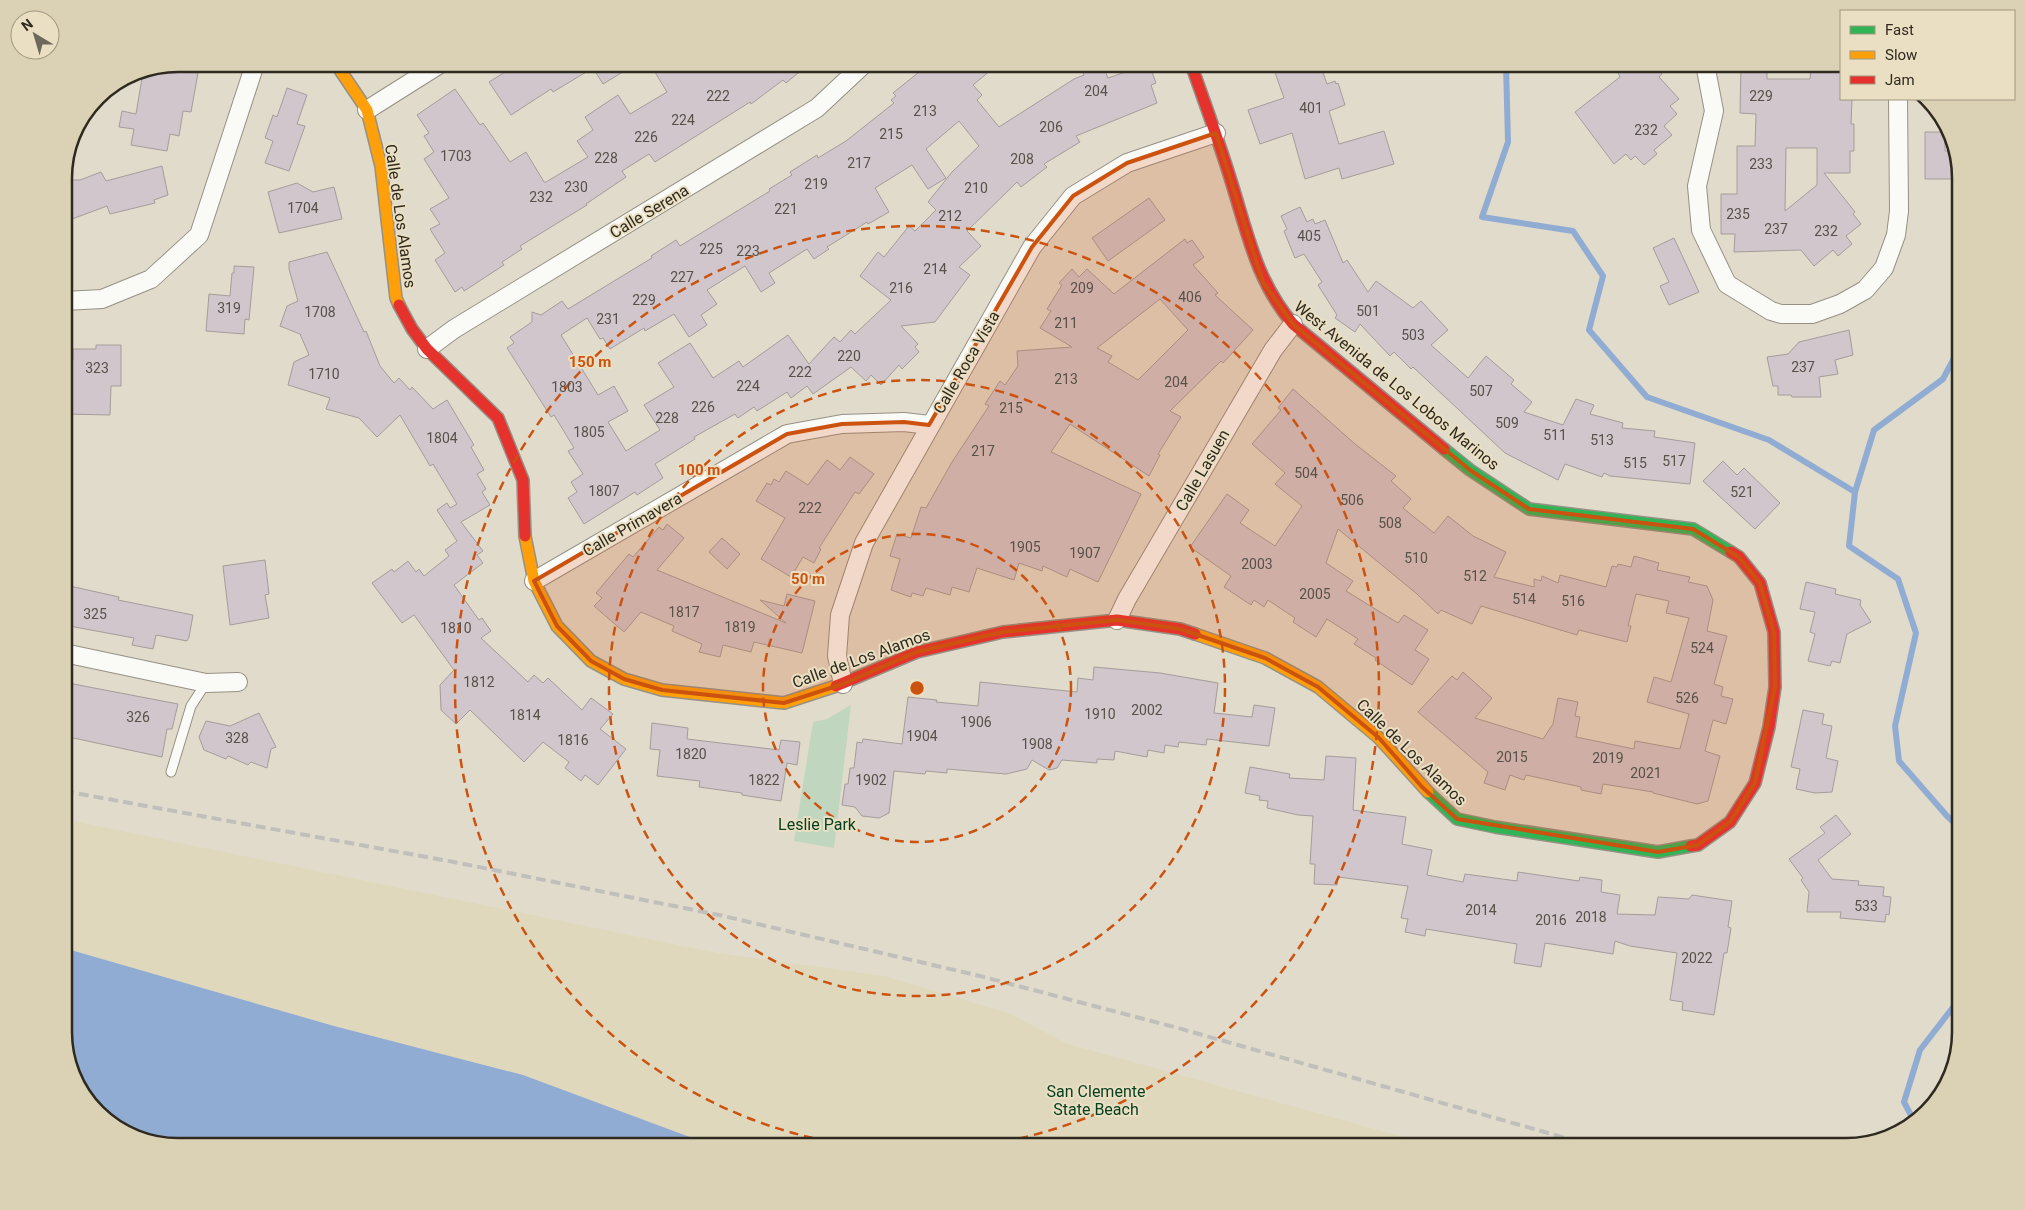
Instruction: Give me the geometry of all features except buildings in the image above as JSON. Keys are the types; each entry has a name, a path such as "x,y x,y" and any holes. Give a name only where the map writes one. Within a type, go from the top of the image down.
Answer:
{"street":[{"path":"73,301 102,299 151,279 199,235 252,72"},
{"name":"Calle de Los Alamos","path":"342,72 368,110 381,166 396,298 412,329 427,349 498,418 523,480 525,541 534,581 557,626 591,661 624,680 662,690 784,703 843,684 917,652 1003,632 1117,620 1180,629 1273,662 1318,687 1379,738 1422,787 1457,819 1495,828 1658,852 1698,846 1730,822 1755,783 1770,727"},
{"path":"368,110 427,72"},
{"name":"Calle Serena","path":"427,349 463,324 817,108 855,72"},
{"name":"West Avenida de Los Lobos Marinos","path":"1194,72 1216,134 1263,282 1281,313 1470,470 1529,509 1693,529 1739,557 1760,583 1774,632 1775,687 1770,727"},
{"path":"1707,72 1714,111 1697,186 1701,230 1727,284 1771,312 1791,315 1812,314 1840,304 1865,290 1884,268 1896,235 1899,212 1898,100"},
{"name":"Calle Roca Vista","path":"843,684 837,656 840,615 864,543 1032,248 1073,196 1127,163 1216,134"},
{"name":"Calle Lasuen","path":"1117,620 1127,599 1273,350 1293,324"},
{"name":"Calle Primavera","path":"534,581 787,434 842,424 904,422 930,425"},
{"path":"73,654 206,682 238,682"}],"lane":[{"path":"171,772 191,706 206,682"}],"highlighted area":[{"path":"1216,133 1263,282 1293,324 1470,470 1529,509 1693,529 1739,557 1760,583 1774,632 1775,687 1755,783 1730,822 1698,845 1658,852 1457,819 1422,787 1379,738 1318,687 1265,658 1180,629 1117,620 1003,632 917,652 843,684 784,703 662,690 624,679 591,661 557,626 534,581 787,434 842,424 904,422 929,425 1032,247 1073,196 1127,163"}],"green space":[{"name":"Leslie Park","path":"851,705 834,848 794,841 813,722 827,719"}],"sand":[{"path":"73,821 717,953 885,976 1011,1014 1065,1043 1407,1138 692,1138 523,1075 334,1026 73,951"}],"water":[{"path":"73,951 334,1026 523,1075 692,1138 179,1138 151,1134 126,1123 114,1115 99,1101 83,1078 78,1065 73,1038"}],"waterway":[{"path":"1506,72 1508,142 1482,217 1573,231 1603,276 1589,330 1647,397 1769,440 1855,492 1849,546 1898,579 1916,633 1895,726 1899,761 1952,821"},
{"path":"1855,492 1874,430 1943,379 1952,362"},
{"path":"1911,1115 1904,1102 1920,1050 1952,1009"}],"railway":[{"path":"73,793 454,862 719,915 980,976 1178,1028 1566,1138"}],"traffic: fast":[{"path":"1444,449 1470,470 1529,509 1693,529 1731,552"},
{"path":"1428,792 1457,819 1495,827 1658,852 1691,846"}],"traffic: slow":[{"path":"341,72 367,110 381,166 396,298 399,305"},
{"path":"525,536 534,581 557,626 591,661 624,679 662,690 784,703 836,686"},
{"path":"1195,634 1265,658 1318,687 1379,738 1428,792"}],"traffic: jam":[{"path":"1194,72 1255,257 1262,275 1281,308 1293,324 1444,449"},
{"path":"399,305 412,329 427,349 498,418 523,480 525,536"},
{"path":"1691,846 1698,845 1730,822 1755,783 1769,727 1775,687 1774,632 1760,583 1739,557 1731,552"},
{"path":"836,686 917,652 1003,632 1117,620 1180,629 1195,634"}],"park label":[{"name":"San Clemente State Beach","path":"1096,1100"}]}
